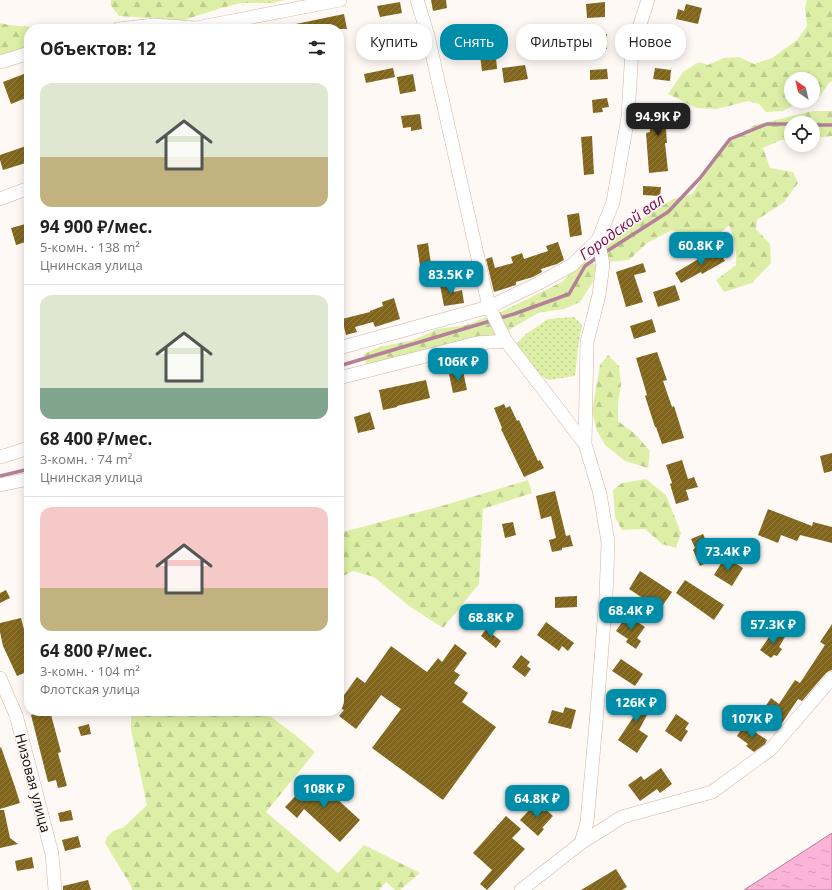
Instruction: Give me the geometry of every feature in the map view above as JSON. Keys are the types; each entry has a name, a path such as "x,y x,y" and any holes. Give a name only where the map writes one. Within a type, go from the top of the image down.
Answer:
{"street":[{"path":"217,24 340,0"},
{"path":"417,0 428,36 494,316 506,341 585,444"},
{"path":"344,347 494,316 539,283 572,265 598,240 613,202 628,117 632,49 648,0"},
{"path":"0,62 24,54"},
{"path":"0,199 24,190"},
{"path":"581,843 588,822 605,604 608,542 600,494 585,444 587,342 599,296 602,264 598,240"},
{"path":"344,377 477,343 506,341"},
{"path":"0,457 24,450"},
{"path":"0,485 24,480"},
{"name":"Низовая улица","path":"0,678 18,723 52,854 56,890"},
{"path":"521,890 581,843 622,817 712,792 771,749 832,678"}],"green space":[{"path":"111,0 285,0 272,3 241,3 181,21 119,16 111,6"},
{"path":"807,0 832,0 832,81 820,96 820,72 784,72 784,108 788,108 783,111 766,112 759,104 748,101 717,109 696,108 668,94 683,72 699,62 708,65 723,58 739,57 754,64 772,58 797,40 807,26 805,8"},
{"path":"0,23 24,26 24,48 0,59"},
{"path":"813,111 832,111 832,136 820,137 820,116 792,116"},
{"path":"784,118 784,140 763,148 770,168 793,172 798,183 784,202 757,220 756,229 770,244 771,263 752,283 724,292 716,280 736,265 735,245 729,225 714,240 701,248 691,235 672,230 647,243 629,260 607,262 603,250 608,245 628,228 673,199 692,194 722,146 755,125"},
{"path":"583,261 596,264 593,282 580,302 564,309 538,313 502,334 366,365 364,354 379,347 413,340 438,329 466,325 503,311 562,282"},
{"path":"574,317 582,325 575,376 549,380 537,373 516,344 526,334 548,319"},
{"path":"608,355 619,366 621,385 618,404 618,421 634,433 650,451 648,468 625,461 605,445 597,431 592,411 600,365"},
{"path":"646,479 666,495 681,533 676,548 662,544 645,529 622,530 615,517 613,490 622,483"},
{"path":"528,480 532,493 483,509 479,584 443,628 409,606 374,577 353,571 344,576 344,532 445,505"},
{"path":"131,716 270,716 315,752 266,812 338,873 364,845 420,873 400,890 395,890 386,882 379,890 132,890 105,843 107,837 113,831 124,827 147,805 131,730"}],"water":[{"path":"832,833 832,890 744,890"}],"building":[{"path":"431,0 446,0 447,8 433,11"},
{"path":"400,2 402,13 380,17 377,6"},
{"path":"605,2 605,17 587,18 586,4"},
{"path":"686,4 702,8 698,24 676,19 678,9 684,11"},
{"path":"344,14 347,29 344,29 344,24 296,24"},
{"path":"481,60 496,60 497,69 482,71"},
{"path":"525,65 528,79 504,83 502,68"},
{"path":"393,68 395,77 366,83 364,74"},
{"path":"655,68 671,70 670,81 653,79"},
{"path":"607,69 608,79 590,80 590,70"},
{"path":"24,74 24,99 11,104 3,82"},
{"path":"413,74 416,91 400,94 397,77"},
{"path":"607,98 609,107 602,108 603,112 593,113 592,100"},
{"path":"677,104 678,114 665,116 667,143 665,143 668,171 649,173 646,133 650,132 648,106"},
{"path":"420,114 422,129 411,131 411,127 403,128 401,116"},
{"path":"592,136 594,174 584,175 581,137"},
{"path":"24,147 24,164 3,170 0,155"},
{"path":"643,186 661,187 660,196 643,195"},
{"path":"579,213 582,235 570,237 567,215"},
{"path":"24,224 24,243 16,245 11,228"},
{"path":"558,242 564,260 541,269 542,272 533,277 516,282 516,285 494,292 486,259 492,257 495,268 513,263 511,257 522,253 524,259 548,251 546,246"},
{"path":"428,243 431,264 420,266 417,245"},
{"path":"717,248 725,261 702,274 701,272 681,283 675,273"},
{"path":"643,263 646,272 634,275 643,302 626,307 616,272"},
{"path":"452,283 454,292 462,290 464,303 444,306 440,285"},
{"path":"675,285 680,300 658,307 653,292"},
{"path":"394,298 400,319 375,327 373,322 355,327 357,332 346,335 344,318 370,312 383,306 382,302"},
{"path":"652,319 656,332 634,339 630,326"},
{"path":"657,352 667,380 663,381 672,407 674,406 684,438 662,444 645,396 647,395 636,358"},
{"path":"463,371 467,390 453,393 449,374"},
{"path":"426,380 430,398 383,410 379,390"},
{"path":"504,404 506,408 510,406 517,421 519,420 538,461 540,460 544,468 524,477 501,429 502,428 494,408"},
{"path":"370,412 375,429 358,433 354,417"},
{"path":"832,453 832,471 824,473 820,456"},
{"path":"682,460 688,479 694,477 698,487 686,490 689,500 676,504 670,484 672,483 666,465"},
{"path":"555,491 566,536 570,535 573,546 552,552 549,540 556,538 551,516 541,519 536,496"},
{"path":"768,509 812,526 813,522 832,527 832,543 800,535 797,541 781,535 778,543 758,535"},
{"path":"513,522 516,535 505,538 502,524"},
{"path":"703,534 715,559 700,566 693,550 695,548 691,539"},
{"path":"725,557 743,568 732,586 714,575"},
{"path":"640,571 672,592 663,605 658,602 655,606 629,589"},
{"path":"685,580 724,605 714,620 676,593"},
{"path":"6,590 10,598 0,603 0,593"},
{"path":"577,596 577,607 555,608 555,597"},
{"path":"627,615 645,627 637,638 641,641 636,649 626,642 628,639 616,631"},
{"path":"21,618 24,629 24,673 17,676 3,646 0,623"},
{"path":"546,622 574,643 568,651 562,646 559,651 537,635"},
{"path":"832,624 832,670 826,673 802,701 798,699 782,723 776,719 774,722 761,713 771,698 779,704 795,680 800,683 825,645 820,642"},
{"path":"486,629 501,641 496,648 481,636"},
{"path":"774,630 785,637 779,647 782,649 777,656 774,655 771,658 760,650"},
{"path":"455,644 467,653 454,671 460,675 454,683 468,693 462,702 496,727 443,800 372,748 401,709 381,695 356,729 339,716 344,716 344,695 357,677 365,683 391,646 427,672 438,658 442,662"},
{"path":"521,655 530,662 527,666 531,669 525,677 512,667"},
{"path":"621,659 643,674 635,686 612,671"},
{"path":"633,693 653,704 639,730 648,736 637,753 618,740 636,713 625,708"},
{"path":"565,707 576,710 571,729 548,723 552,710 563,713"},
{"path":"676,714 689,723 685,729 688,731 681,742 665,731"},
{"path":"31,716 51,716 61,752 58,753 67,786 58,788 56,780 48,782"},
{"path":"89,724 91,734 81,736 78,727"},
{"path":"744,725 767,740 765,744 754,752 746,746 748,744 737,736"},
{"path":"1,747 20,803 0,809 0,748"},
{"path":"661,768 672,784 660,793 657,789 640,801 628,785 641,776 644,780"},
{"path":"313,777 360,820 340,842 304,809 297,818 285,807"},
{"path":"539,803 553,816 542,828 544,829 538,836 520,820 533,806 535,807"},
{"path":"0,810 4,810 10,838 18,844 0,848"},
{"path":"71,810 73,820 60,822 58,813"},
{"path":"506,816 521,829 512,838 525,849 487,890 480,884 492,870 473,853"},
{"path":"78,836 81,847 65,851 62,840"},
{"path":"32,857 34,868 17,871 15,861"},
{"path":"616,869 627,887 622,890 581,890"},
{"path":"88,880 91,890 63,890 63,886"}],"waterway":[{"name":"Городской вал","path":"604,253 668,212 700,178 730,139 767,124 784,124"},
{"name":"Городской вал","path":"820,125 832,125"},
{"name":"Городской вал","path":"344,365 514,314 569,294 585,266 599,256"},
{"name":"Городской вал","path":"0,476 24,470"}]}
